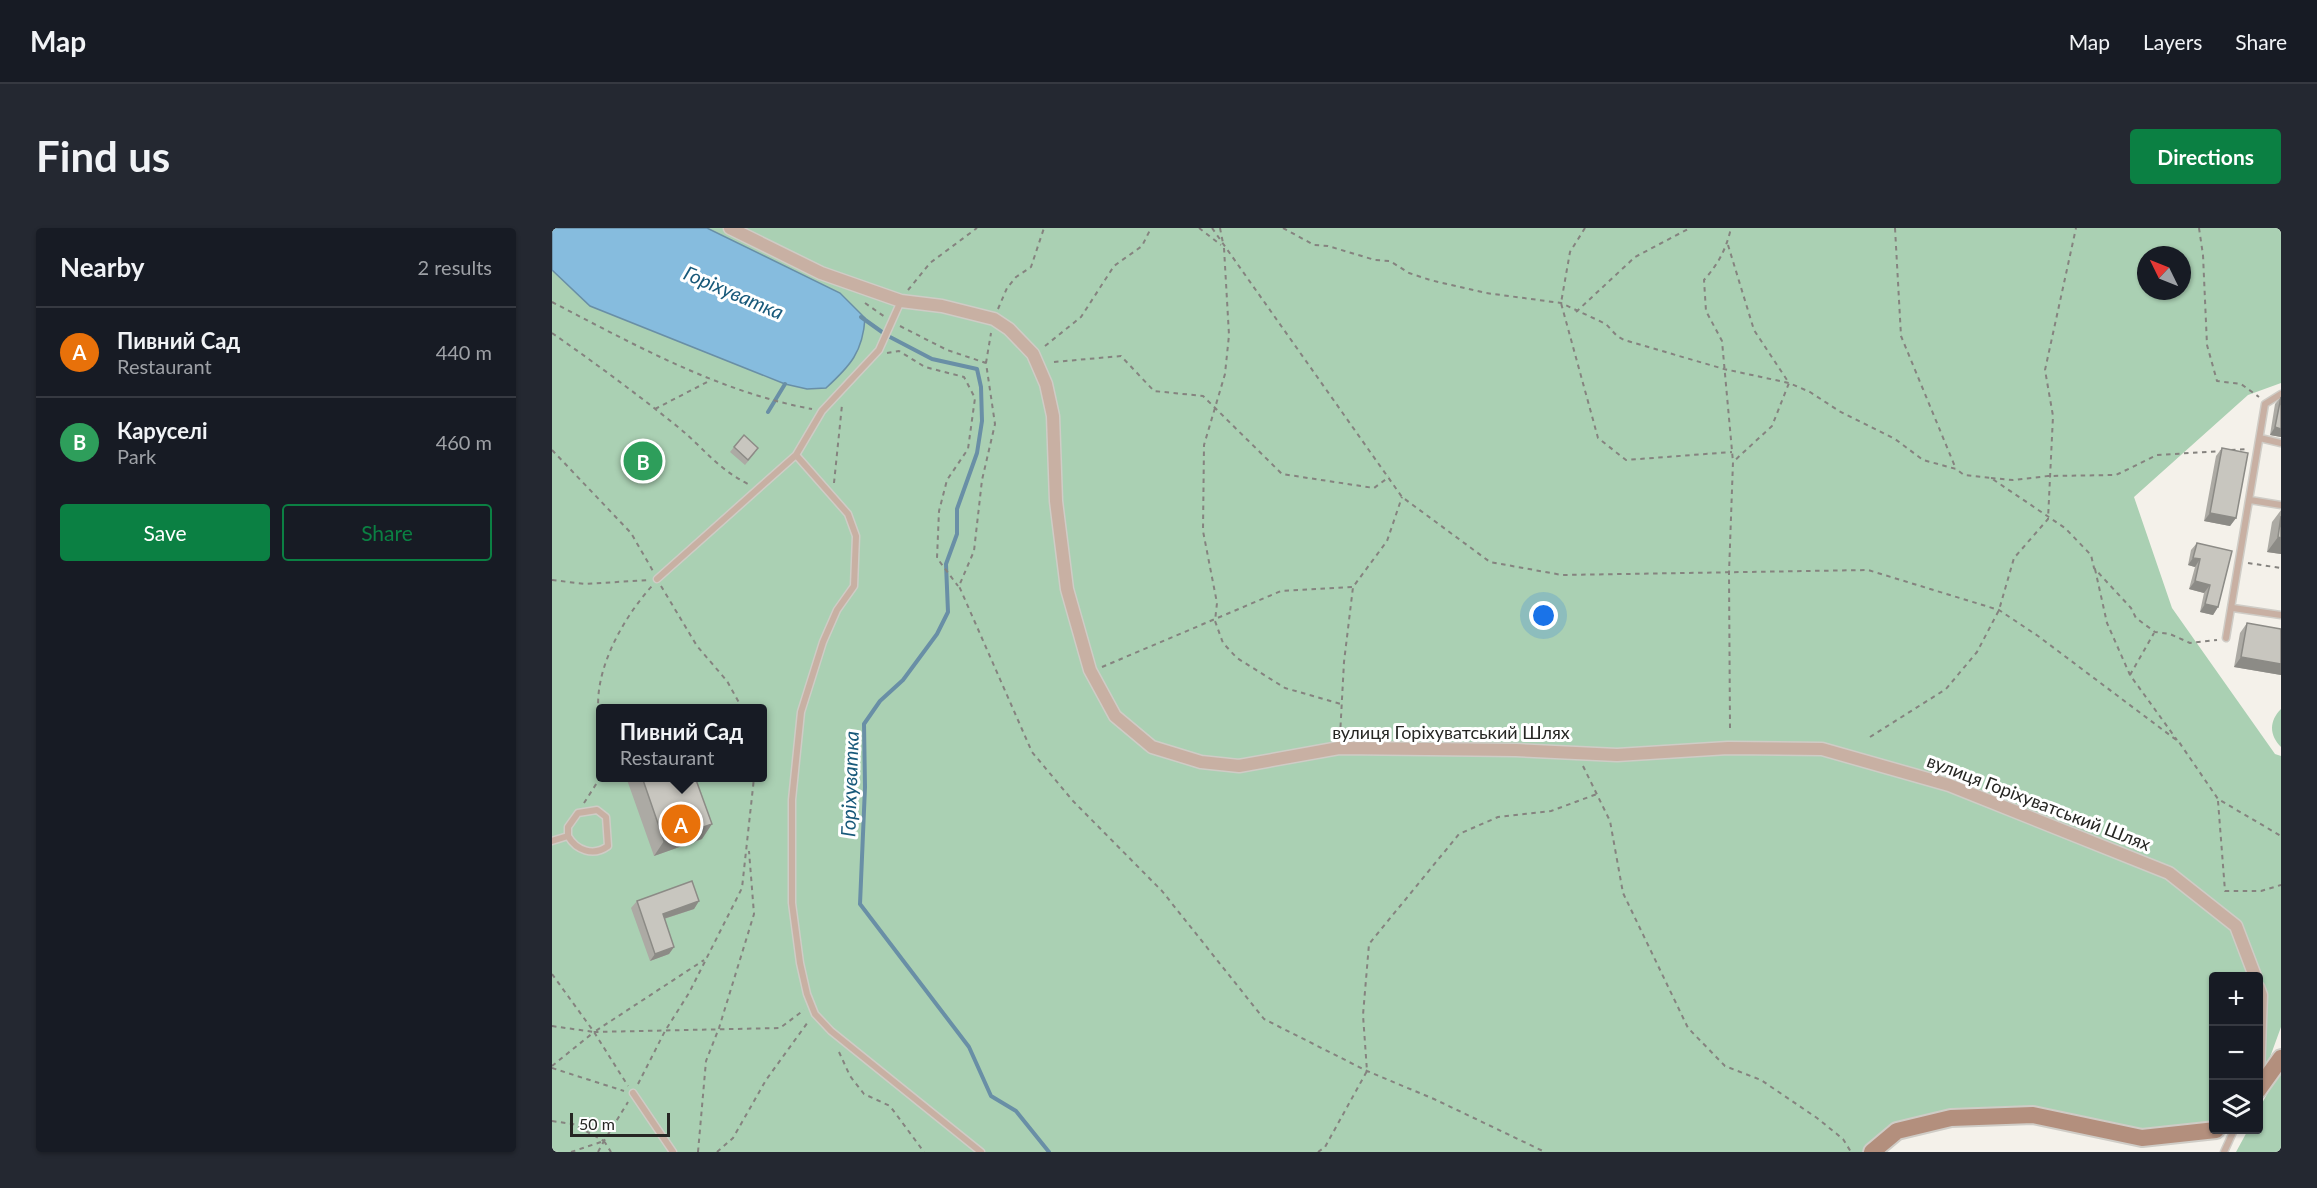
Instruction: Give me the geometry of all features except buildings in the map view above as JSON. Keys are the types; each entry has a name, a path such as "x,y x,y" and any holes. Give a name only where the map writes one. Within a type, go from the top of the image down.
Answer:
{"street":[{"name":"вулиця Горіхуватський Шлях","path":"730,228 821,273 901,301 996,314 1033,354 1046,384 1053,416 1056,501 1067,589 1090,670 1115,716 1152,747 1200,762 1239,766 1339,748 1617,755 1728,748 1822,749 1949,785 2169,873 2236,926 2253,972"},
{"path":"2263,1084 2281,1058"},
{"path":"1872,1152 1897,1131 1951,1118 2033,1115 2142,1138 2209,1131"}],"lane":[{"path":"657,579 760,490 796,455 822,411 879,350 901,301"},
{"path":"2226,638 2233,608 2265,404 2281,394"},
{"path":"2260,438 2281,443"},
{"path":"796,455 848,514 856,536 854,586 837,610 815,663 801,712 792,800 792,903 800,963 811,1005 815,1014 831,1031 981,1152"},
{"path":"2250,500 2281,505"},
{"path":"2233,608 2281,615"},
{"path":"597,810 604,814 608,846 602,850 586,851 572,843 568,836 568,827 578,813 597,810"},
{"path":"552,841 568,836"},
{"path":"633,1093 673,1152"},
{"path":"2224,1152 2232,1134"}],"path":[{"path":"901,301 930,262 977,228"},
{"path":"959,586 974,551 982,480 995,423 986,363 996,314 1007,288 1016,277 1031,267 1044,228"},
{"path":"1045,346 1081,317 1114,266 1142,246 1151,228"},
{"path":"1199,228 1224,247"},
{"path":"1212,228 1402,497 1490,562 1562,575 1868,570 1999,610 2038,636 2178,742"},
{"path":"1220,228 1224,247 1229,336 1225,374 1204,445 1203,531 1209,573 1217,603 1215,621 1223,643 1237,658 1286,688 1341,704"},
{"path":"1283,228 1314,245 1328,246 1376,260 1390,261 1409,273 1430,280 1486,292 1561,303 1576,312 1606,324 1624,340 1724,369 1790,383 1895,439 1923,460 1956,469 1964,475 2013,480 2048,476 2116,475 2157,455 2257,447"},
{"path":"1585,228 1570,252 1561,303 1598,438 1626,460 1732,452"},
{"path":"1576,312 1635,257 1690,228"},
{"path":"1730,728 1729,573 1733,462 1722,341 1706,311 1704,280 1718,265 1728,245 1731,228"},
{"path":"1895,228 1901,336 1956,469"},
{"path":"1870,737 1946,689 1977,652 1999,610 2014,558 2048,519 2048,476 2053,416 2045,370 2076,228"},
{"path":"2199,228 2203,255 2207,345 2217,381 2241,384 2259,397"},
{"path":"1728,245 1754,330 1790,383"},
{"path":"552,302 619,337 712,380 774,402 822,411"},
{"path":"892,321 947,350 986,363"},
{"path":"552,333 681,429 717,465 760,490"},
{"path":"873,356 899,351 925,367 964,377 975,398 968,449 947,480 939,511 938,560 959,586 1032,752 1073,801 1162,891 1264,1019 1367,1071 1434,1099 1545,1152"},
{"path":"1054,362 1120,356 1154,391 1203,396 1258,447 1282,474 1374,488 1389,477"},
{"path":"655,409 712,380"},
{"path":"1733,462 1772,426 1790,383"},
{"path":"832,497 843,388"},
{"path":"552,450 631,533 697,646 727,681 740,704"},
{"path":"1991,478 1999,486 2020,496 2048,519 2065,528 2091,555 2107,623 2130,675 2218,800 2281,836"},
{"path":"1340,738 1344,662 1353,588 1387,541 1402,497"},
{"path":"2240,561 2281,568"},
{"path":"2094,568 2131,608 2136,618 2155,632 2170,634 2190,643 2226,638"},
{"path":"552,580 585,584 657,579"},
{"path":"598,704 610,646 636,604 657,579"},
{"path":"1101,667 1215,621 1281,591 1353,588"},
{"path":"2130,675 2155,632"},
{"path":"1576,753 1610,820 1623,893 1688,1028 1725,1066 1761,1080 1817,1118 1843,1139 1851,1152"},
{"path":"578,813 597,782"},
{"path":"598,1152 633,1093 665,1031 689,993 742,888 754,782"},
{"path":"1318,1152 1325,1147 1367,1071 1364,1016 1369,944 1458,834 1498,817 1551,811 1597,794"},
{"path":"2218,800 2225,891 2261,891 2281,885"},
{"path":"698,1152 706,1061 719,1028 754,914 748,846"},
{"path":"552,1067 594,1032 706,959"},
{"path":"552,974 594,1032 633,1093"},
{"path":"552,1026 594,1032 780,1028 811,1005"},
{"path":"717,1152 733,1138 766,1080 815,1014"},
{"path":"831,1031 850,1076 864,1094 890,1106 924,1152"},
{"path":"552,1067 633,1093"},
{"path":"552,1121 573,1124 604,1141 611,1152"},
{"path":"571,1152 604,1141"}],"green space":[{"path":"552,228 2281,228 2281,383 2248,395 2134,497 2172,608 2275,754 2281,756 2281,1027 2263,1076 2263,972 2209,972 2209,1126 2144,1132 2034,1109 1896,1126 1863,1152 552,1152"},
{"path":"2281,709 2281,747 2274,738 2272,728 2274,718"},
{"path":"2281,1068 2281,1152 2236,1152 2246,1134 2263,1134 2263,1102"}],"water":[{"path":"552,228 707,228 840,293 865,318 858,349 842,373 826,388 807,389 785,384 590,306 552,270"}],"waterway":[{"name":"Горіхуватка","path":"861,317 882,332"},
{"name":"Горіхуватка","path":"890,337 932,359 977,369 981,387 982,421 977,453 957,509 957,534 946,564 948,612 937,634 903,680 880,701 864,724 865,787 860,904 969,1047 991,1096 1016,1111 1049,1152"},
{"path":"768,412 785,384"}],"place":[{"name":"Каруселі","path":"643,461"},
{"name":"Пивний Сад","path":"681,824"}]}
